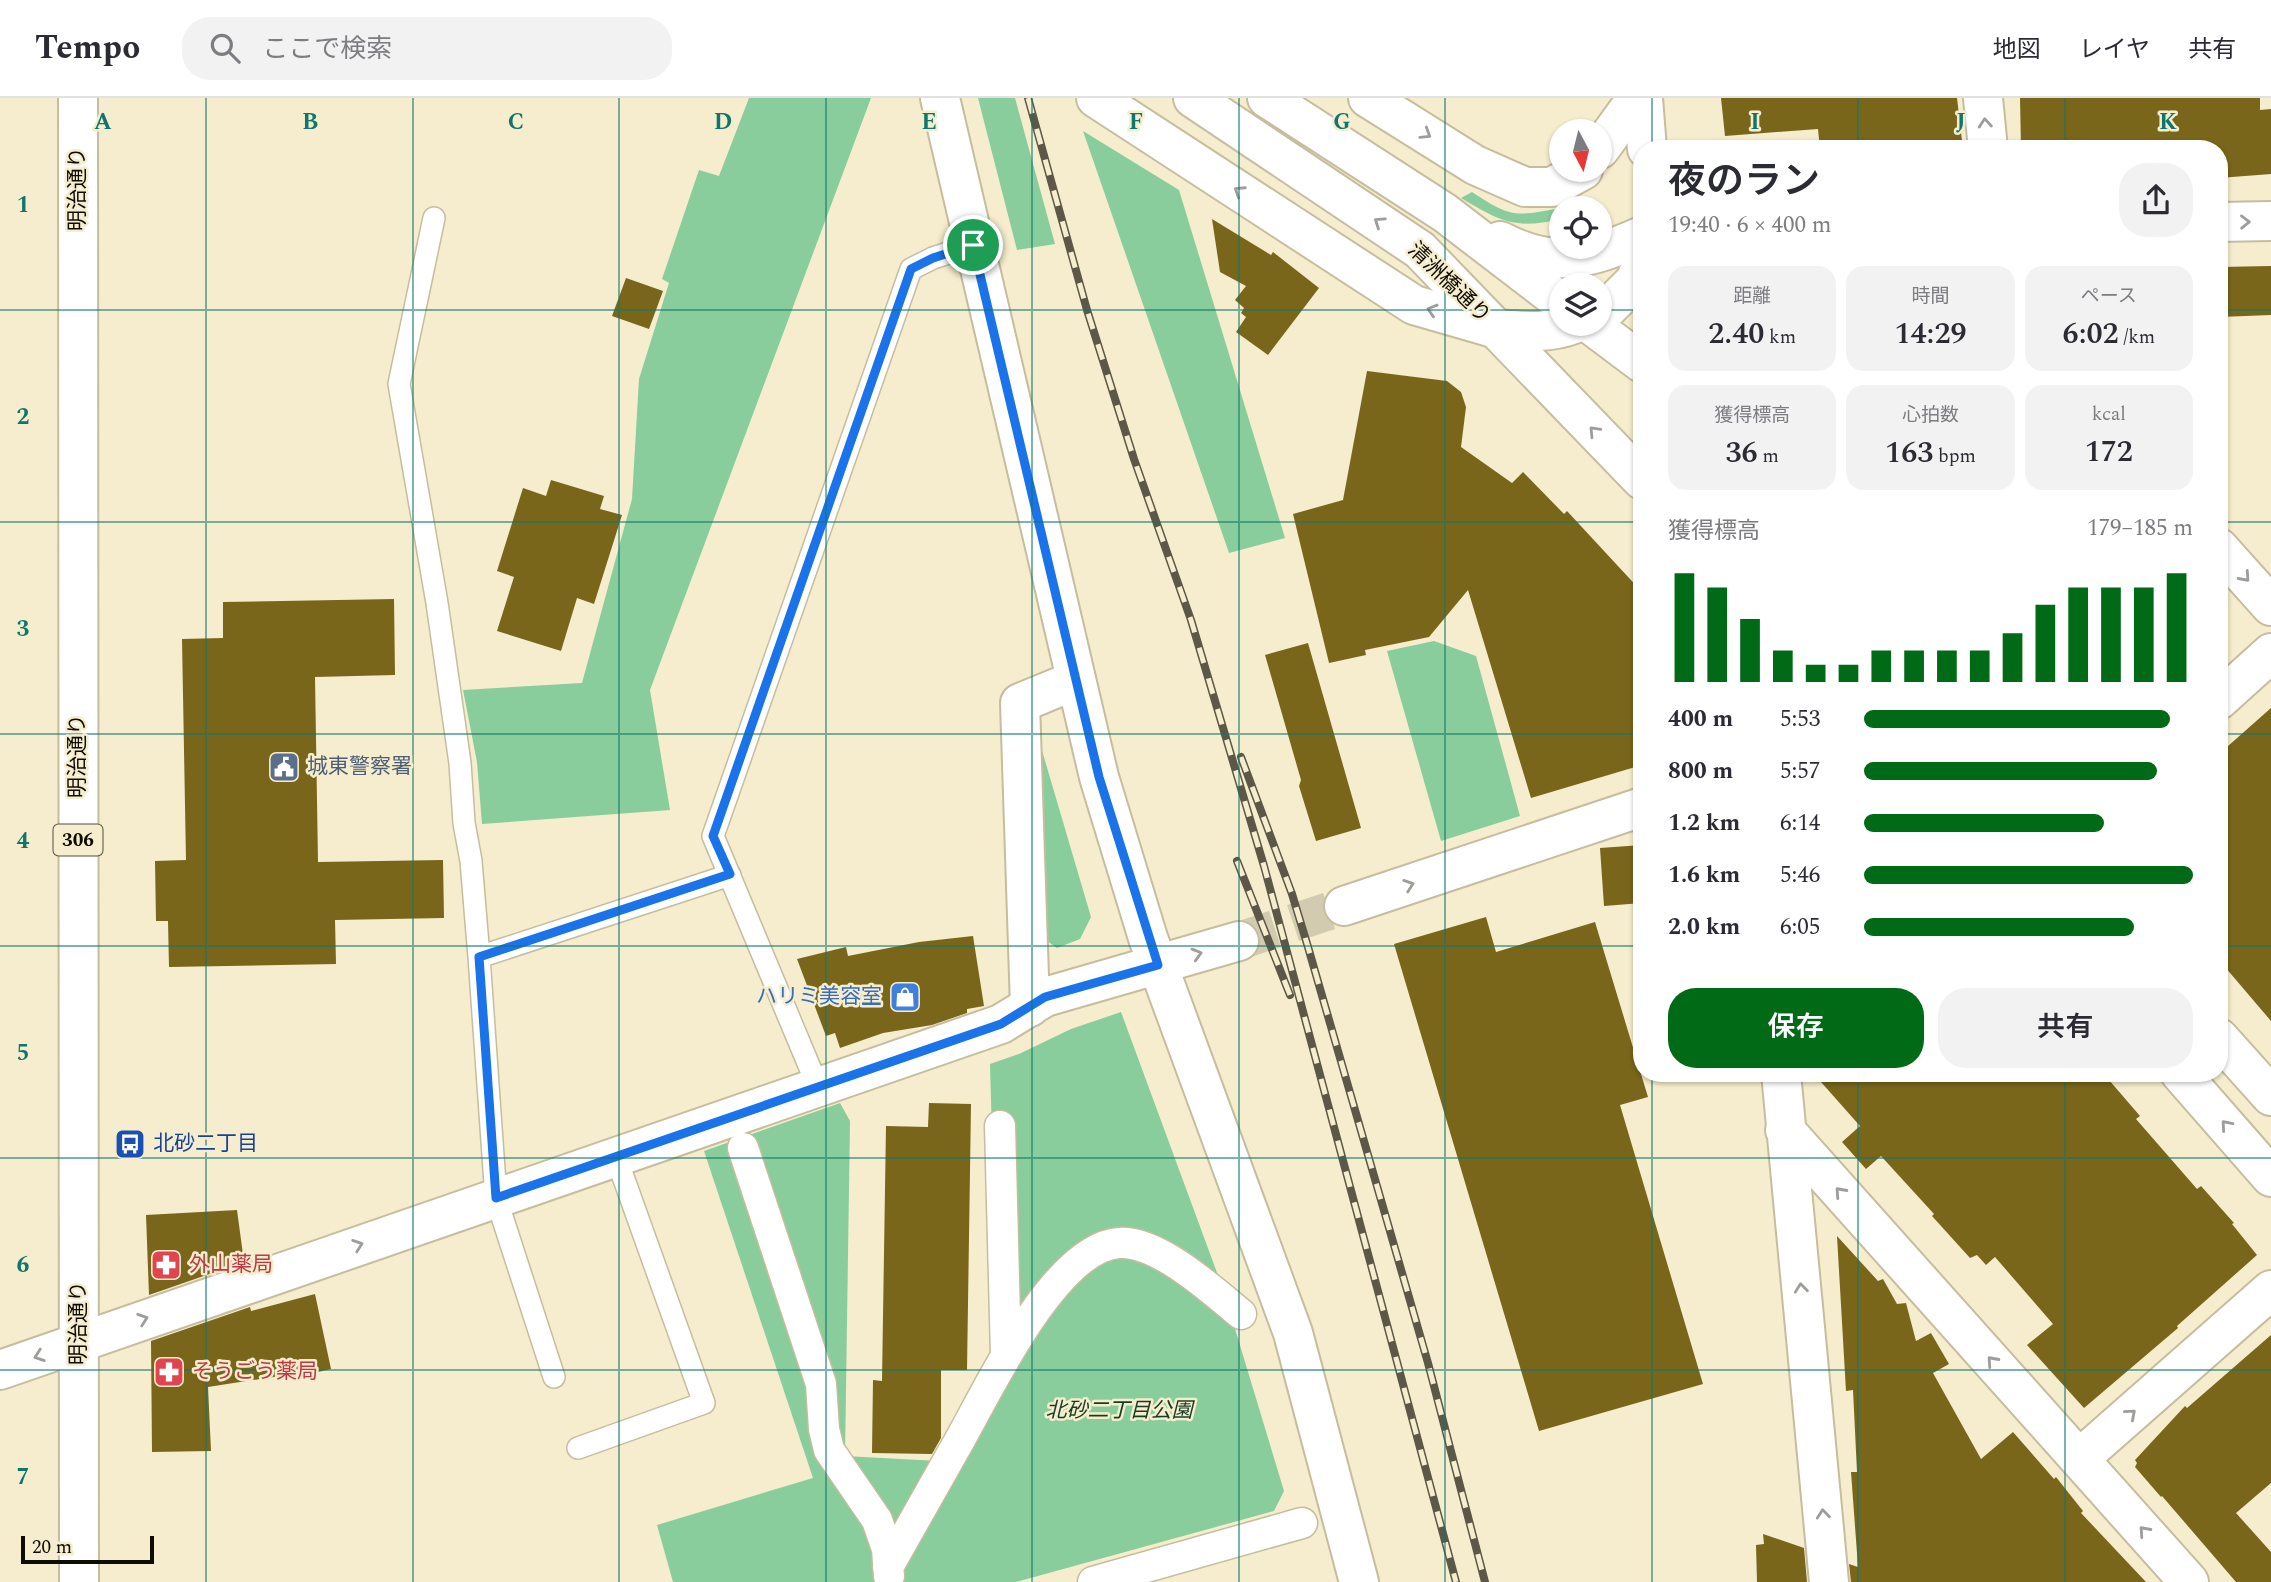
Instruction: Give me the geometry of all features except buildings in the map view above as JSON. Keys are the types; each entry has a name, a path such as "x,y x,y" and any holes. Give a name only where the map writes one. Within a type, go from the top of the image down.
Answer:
{"street":[{"name":"明治通り","path":"78,98 79,1582"},
{"path":"940,98 1099,777 1158,965 1293,1333 1359,1582"},
{"path":"1096,98 1414,305 1497,329 1549,330"},
{"name":"清洲橋通り","path":"1193,98 1420,250 1633,471"},
{"path":"1267,98 1445,213 1549,293"},
{"path":"1368,98 1475,165 1525,187 1552,187 1561,182"},
{"path":"1612,132 1637,98"},
{"path":"1643,98 1646,140"},
{"path":"1983,98 1987,140"},
{"path":"1445,213 1523,253 1558,260 1604,253 1633,240"},
{"path":"2228,222 2271,221"},
{"path":"1612,304 1633,283"},
{"path":"1606,336 1633,356"},
{"path":"2228,558 2271,606"},
{"path":"2228,692 2271,653"},
{"path":"1030,1007 1020,703 1076,680"},
{"path":"1345,906 1633,810"},
{"path":"0,1370 1001,1024 1045,997 1239,941"},
{"path":"2228,1048 2271,1096"},
{"path":"1782,1082 1829,1582"},
{"path":"2188,1082 2271,1177"},
{"path":"1000,1126 1006,1357"},
{"path":"1785,1130 2189,1582"},
{"path":"743,1148 821,1384 824,1429 829,1450 877,1520 887,1549 888,1574"},
{"path":"888,1574 1006,1357 1042,1301 1092,1251 1106,1245 1130,1243 1144,1247 1178,1265 1241,1314"},
{"path":"2079,1459 2271,1290"},
{"path":"1093,1582 1302,1522"}],"lane":[{"path":"434,218 399,384 460,763 479,957 496,1198 554,1377"},
{"path":"818,1087 713,836 911,269 933,258 973,245"},
{"path":"479,957 730,874"},
{"path":"578,1448 704,1403 616,1157"}],"green space":[{"path":"749,98 871,98 650,690 670,810 482,824 477,762 463,690 582,683 632,499 639,379 669,283 662,279 699,170 719,176"},
{"path":"978,98 1015,98 1055,244 1017,250"},
{"path":"1083,131 1179,190 1285,538 1229,553"},
{"path":"1472,192 1506,211 1523,214 1549,210 1549,221 1531,224 1508,221 1461,198"},
{"path":"1434,641 1476,656 1520,816 1441,841 1387,651"},
{"path":"1033,720 1091,917 1080,939 1057,948 1040,936"},
{"name":"北砂二丁目公園","path":"1121,1012 1223,1289 1284,1491 1274,1511 1016,1582 673,1582 657,1525 813,1478 704,1151 840,1103 850,1121 845,1456 938,1461 998,1351 990,1064 1019,1054 1071,1029"}],"tunnel":[{"path":"1239,941 1344,906"}],"railway":[{"path":"1028,98 1087,310 1134,459 1191,620 1264,866 1456,1582"},
{"path":"1241,757 1292,894 1308,947 1428,1363 1485,1582"},
{"path":"1237,861 1290,995"}],"place":[{"name":"城東警察署","path":"284,767"},
{"name":"ハリミ美容室","path":"905,997"},
{"name":"北砂二丁目","path":"130,1144"},
{"name":"外山薬局","path":"166,1265"},
{"name":"そうごう薬局","path":"169,1372"}],"route":[{"path":"973,245 1099,777 1158,965 1045,997 1001,1024 496,1198 479,957 730,874 713,836 911,269 933,258 973,245"}]}
